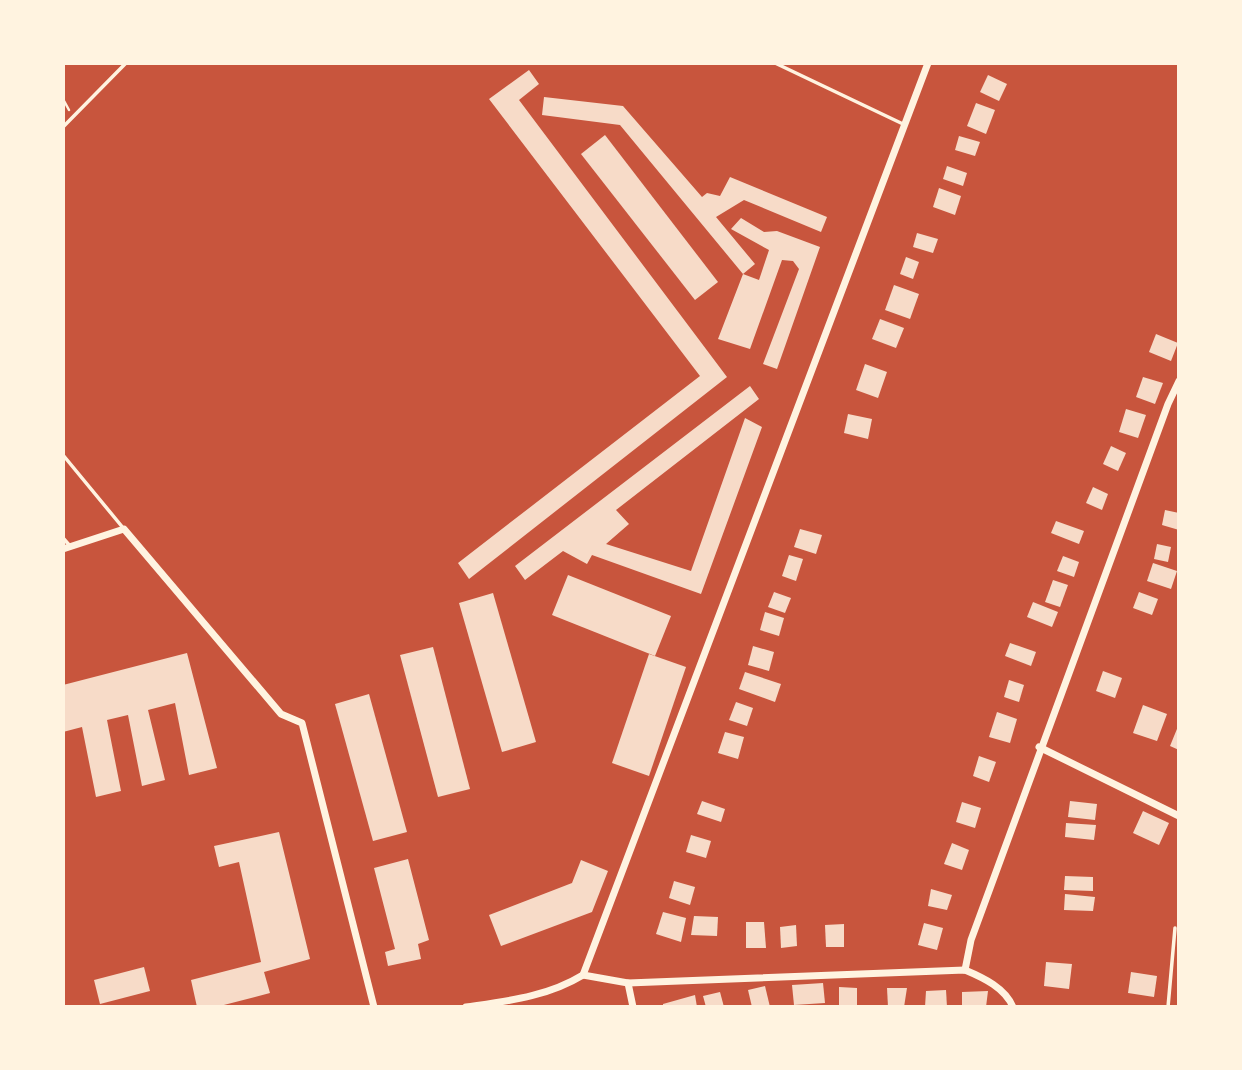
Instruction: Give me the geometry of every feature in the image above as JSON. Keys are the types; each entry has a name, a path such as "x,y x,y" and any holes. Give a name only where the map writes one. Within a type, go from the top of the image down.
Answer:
{"street":[{"path":"466,1007 530,997 564,987 583,975 928,63"},
{"path":"965,970 971,940 1040,747 1168,404 1179,382"},
{"path":"66,547 124,529 281,714 303,723 374,1007"},
{"path":"1040,747 1179,816"},
{"path":"583,975 628,983 965,970 989,981 1010,999 1013,1007"},
{"path":"628,983 633,1007"}],"lane":[{"path":"63,127 126,63"},
{"path":"775,63 903,124"},
{"path":"63,455 124,529"},
{"path":"63,538 66,547"},
{"path":"1168,1007 1175,928"}],"building":[{"path":"529,70 539,84 519,100 727,377 469,579 458,563 700,376 489,99"},
{"path":"988,75 1007,84 999,101 980,92"},
{"path":"544,97 623,106 702,197 707,193 720,196 730,177 827,217 821,232 744,200 716,217 755,264 743,274 620,125 542,115"},
{"path":"976,103 995,110 986,134 967,126"},
{"path":"605,135 718,282 695,300 581,154"},
{"path":"959,136 980,142 975,156 955,150"},
{"path":"947,166 967,173 963,186 943,179"},
{"path":"939,188 961,196 955,215 933,207"},
{"path":"741,218 764,232 777,231 820,247 777,369 763,364 799,269 793,261 782,260 750,349 718,339 743,274 759,280 769,250 731,229"},
{"path":"917,233 938,239 933,253 913,247"},
{"path":"906,257 919,262 913,279 900,274"},
{"path":"894,285 919,294 910,319 885,310"},
{"path":"880,319 904,328 896,348 872,339"},
{"path":"1156,334 1178,343 1171,361 1149,352"},
{"path":"865,364 887,372 878,398 856,390"},
{"path":"1143,377 1163,383 1155,404 1136,397"},
{"path":"750,386 759,399 616,510 629,524 606,544 691,571 745,418 762,427 701,594 592,555 587,564 563,551 525,580 515,566"},
{"path":"1126,409 1146,415 1138,438 1119,432"},
{"path":"848,414 872,419 868,439 844,433"},
{"path":"1111,446 1126,453 1118,471 1103,464"},
{"path":"1093,487 1108,494 1102,510 1086,503"},
{"path":"1165,510 1179,513 1179,530 1162,525"},
{"path":"1056,521 1084,531 1079,544 1051,533"},
{"path":"800,529 822,535 816,554 794,547"},
{"path":"1157,544 1171,547 1168,562 1154,559"},
{"path":"789,555 803,559 796,581 782,576"},
{"path":"1063,556 1079,562 1074,577 1057,571"},
{"path":"1153,563 1177,571 1171,589 1147,581"},
{"path":"568,575 671,616 655,656 552,615"},
{"path":"1053,580 1068,585 1060,607 1045,602"},
{"path":"774,592 791,598 785,613 768,607"},
{"path":"1139,592 1158,599 1152,615 1133,608"},
{"path":"493,593 536,742 502,752 459,603"},
{"path":"1033,602 1058,612 1052,627 1027,617"},
{"path":"765,612 784,618 779,636 760,630"},
{"path":"1010,643 1036,652 1031,666 1005,656"},
{"path":"753,646 774,652 769,671 748,665"},
{"path":"433,647 470,789 438,797 400,655"},
{"path":"187,653 217,768 189,775 175,703 148,710 165,780 142,786 128,715 107,720 121,791 96,797 82,727 63,732 63,685"},
{"path":"649,654 686,667 649,776 612,763"},
{"path":"1103,671 1122,678 1115,698 1096,691"},
{"path":"745,672 781,684 775,702 739,689"},
{"path":"1009,680 1024,685 1019,702 1004,697"},
{"path":"369,694 407,832 373,841 335,704"},
{"path":"736,702 753,708 747,726 729,720"},
{"path":"1143,705 1167,714 1157,741 1133,733"},
{"path":"997,712 1017,719 1010,743 989,737"},
{"path":"1179,724 1179,750 1170,746"},
{"path":"725,732 744,737 738,759 718,753"},
{"path":"979,756 996,762 989,782 973,776"},
{"path":"702,801 725,809 721,822 697,814"},
{"path":"1070,801 1097,804 1095,820 1068,817"},
{"path":"962,802 981,808 975,828 956,822"},
{"path":"1143,811 1169,823 1159,845 1133,833"},
{"path":"1066,823 1096,825 1094,840 1065,837"},
{"path":"279,832 310,959 264,972 270,993 216,1007 197,1007 191,980 261,962 239,862 219,867 214,846"},
{"path":"691,835 711,841 706,858 686,852"},
{"path":"952,843 969,850 962,870 944,864"},
{"path":"408,859 429,940 418,944 421,959 388,966 385,952 395,949 374,868"},
{"path":"581,860 608,871 592,912 501,946 489,915 572,883"},
{"path":"1065,876 1093,877 1093,891 1064,890"},
{"path":"674,881 695,887 690,905 669,898"},
{"path":"931,889 952,895 947,910 928,906"},
{"path":"1065,894 1095,897 1093,911 1064,910"},
{"path":"663,912 686,918 681,942 656,934"},
{"path":"694,916 718,917 717,936 691,935"},
{"path":"746,922 764,922 766,948 746,948"},
{"path":"924,923 943,928 937,950 918,945"},
{"path":"844,924 844,947 826,947 825,925"},
{"path":"796,925 797,946 781,948 780,927"},
{"path":"1046,962 1072,964 1069,989 1044,986"},
{"path":"144,967 150,991 100,1004 94,980"},
{"path":"1131,972 1157,976 1154,997 1128,993"},
{"path":"823,983 825,1003 794,1005 792,985"},
{"path":"765,986 770,1007 752,1007 748,990"},
{"path":"839,987 857,988 857,1006 839,1005"},
{"path":"887,988 907,988 904,1007 888,1007"},
{"path":"946,990 947,1007 925,1007 926,991"},
{"path":"988,991 986,1007 962,1007 962,992"},
{"path":"720,992 724,1007 706,1007 703,996"},
{"path":"695,995 697,1007 663,1007 663,1004"}]}
